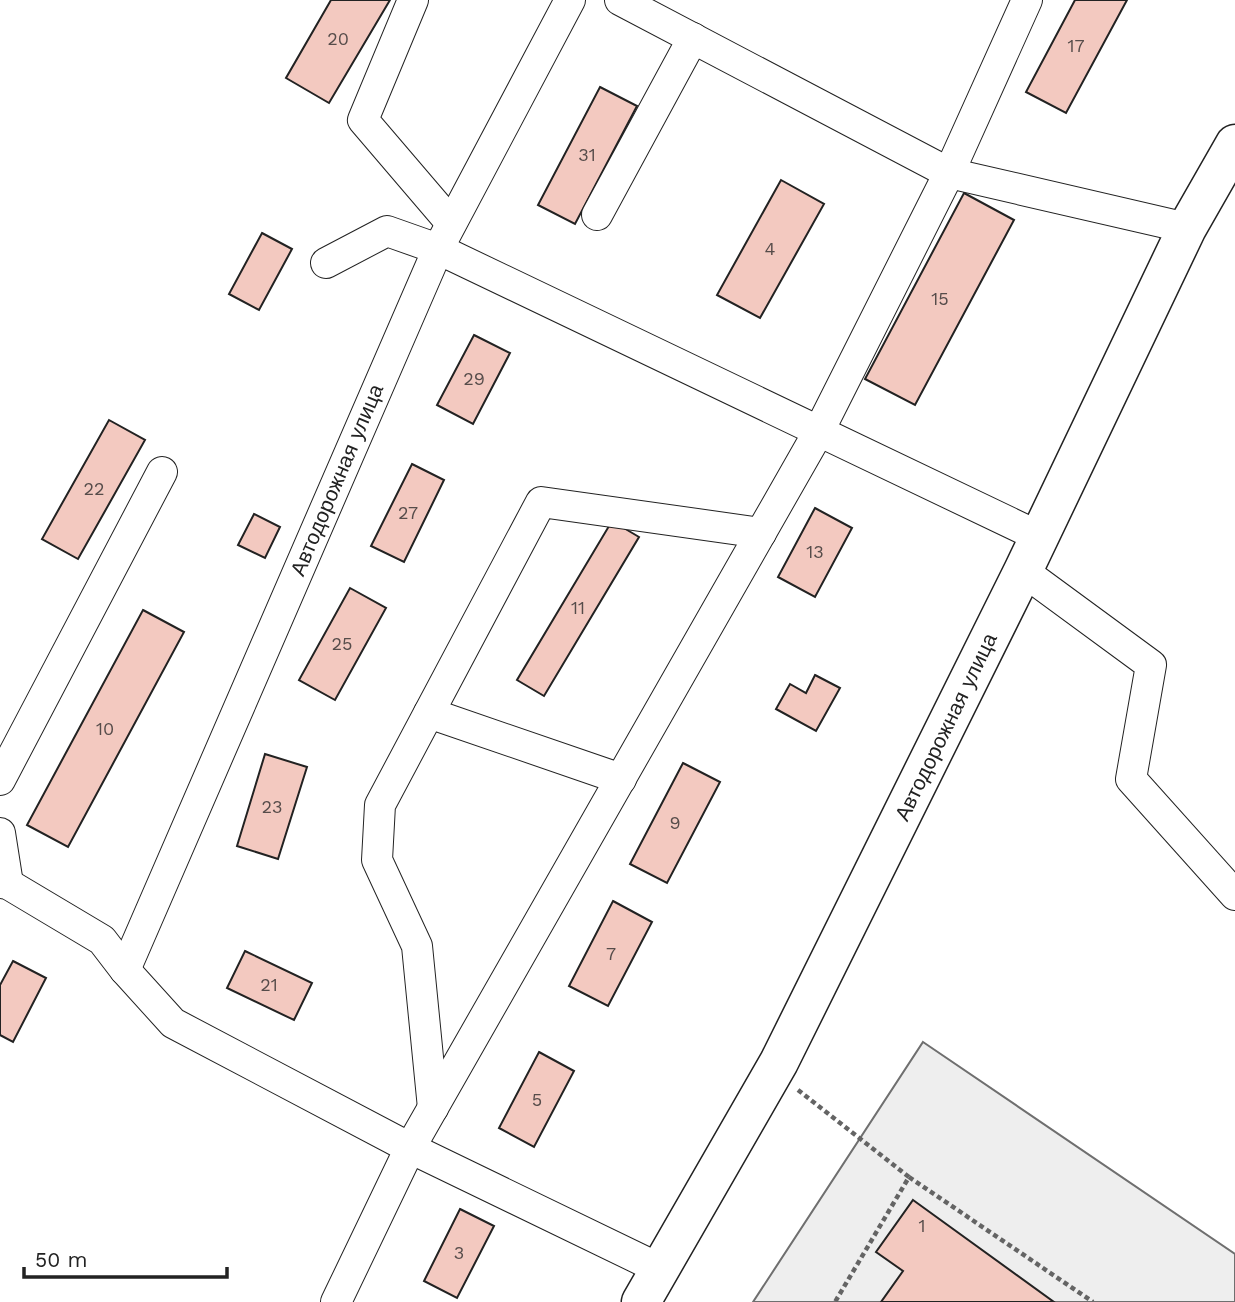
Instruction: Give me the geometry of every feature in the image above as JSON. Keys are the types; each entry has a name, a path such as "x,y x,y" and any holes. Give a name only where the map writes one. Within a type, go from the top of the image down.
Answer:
{"main road":[{"name":"Автодорожная улица","path":"641,1302 774,1071 1040,537 1187,228 1235,144"}],"street":[{"path":"414,0 363,120 444,236"},
{"name":"Автодорожная улица","path":"125,970 444,236 570,0"},
{"path":"620,0 949,173 1187,228"},
{"path":"343,1300 410,1148 819,431 949,173 1027,0"},
{"path":"597,215 693,38"},
{"path":"326,262 387,231 444,236 819,431 1040,537"},
{"path":"0,780 162,472"},
{"path":"433,1108 417,946 377,860 380,805 541,502 761,533"},
{"path":"1023,571 1151,665 1131,779 1235,895"},
{"path":"429,713 621,779"},
{"path":"0,833 4,884 102,940 173,1023 410,1148 660,1269"}],"path":[{"path":"774,1071 909,1177 1093,1302"},
{"path":"835,1302 909,1177"}],"shaded area":[{"path":"923,1042 1235,1254 1235,1302 753,1302"}],"building":[{"path":"331,0 390,0 329,103 286,78"},
{"path":"1075,0 1127,0 1066,113 1026,92"},
{"path":"600,87 637,106 575,224 538,205"},
{"path":"781,180 824,204 760,318 717,295"},
{"path":"964,193 1014,220 915,405 865,379"},
{"path":"262,233 292,249 259,310 229,294"},
{"path":"474,335 510,353 473,424 437,405"},
{"path":"109,420 145,440 78,559 42,539"},
{"path":"412,464 444,480 404,562 371,546"},
{"path":"815,508 852,528 815,597 778,577"},
{"path":"254,514 280,527 265,558 238,545"},
{"path":"612,521 639,537 544,696 517,680"},
{"path":"350,588 386,608 335,700 299,680"},
{"path":"143,610 184,632 68,847 27,825"},
{"path":"815,675 840,688 816,731 776,709 790,684 806,693"},
{"path":"265,754 307,767 278,859 237,846"},
{"path":"683,763 720,782 667,883 630,864"},
{"path":"613,901 652,922 608,1006 569,986"},
{"path":"245,951 312,983 294,1020 227,988"},
{"path":"13,961 46,978 13,1042 0,1035 0,985"},
{"path":"539,1052 574,1071 534,1147 499,1128"},
{"path":"913,1200 1054,1302 881,1302 903,1271 876,1252"},
{"path":"460,1209 494,1226 457,1298 424,1281"}]}
